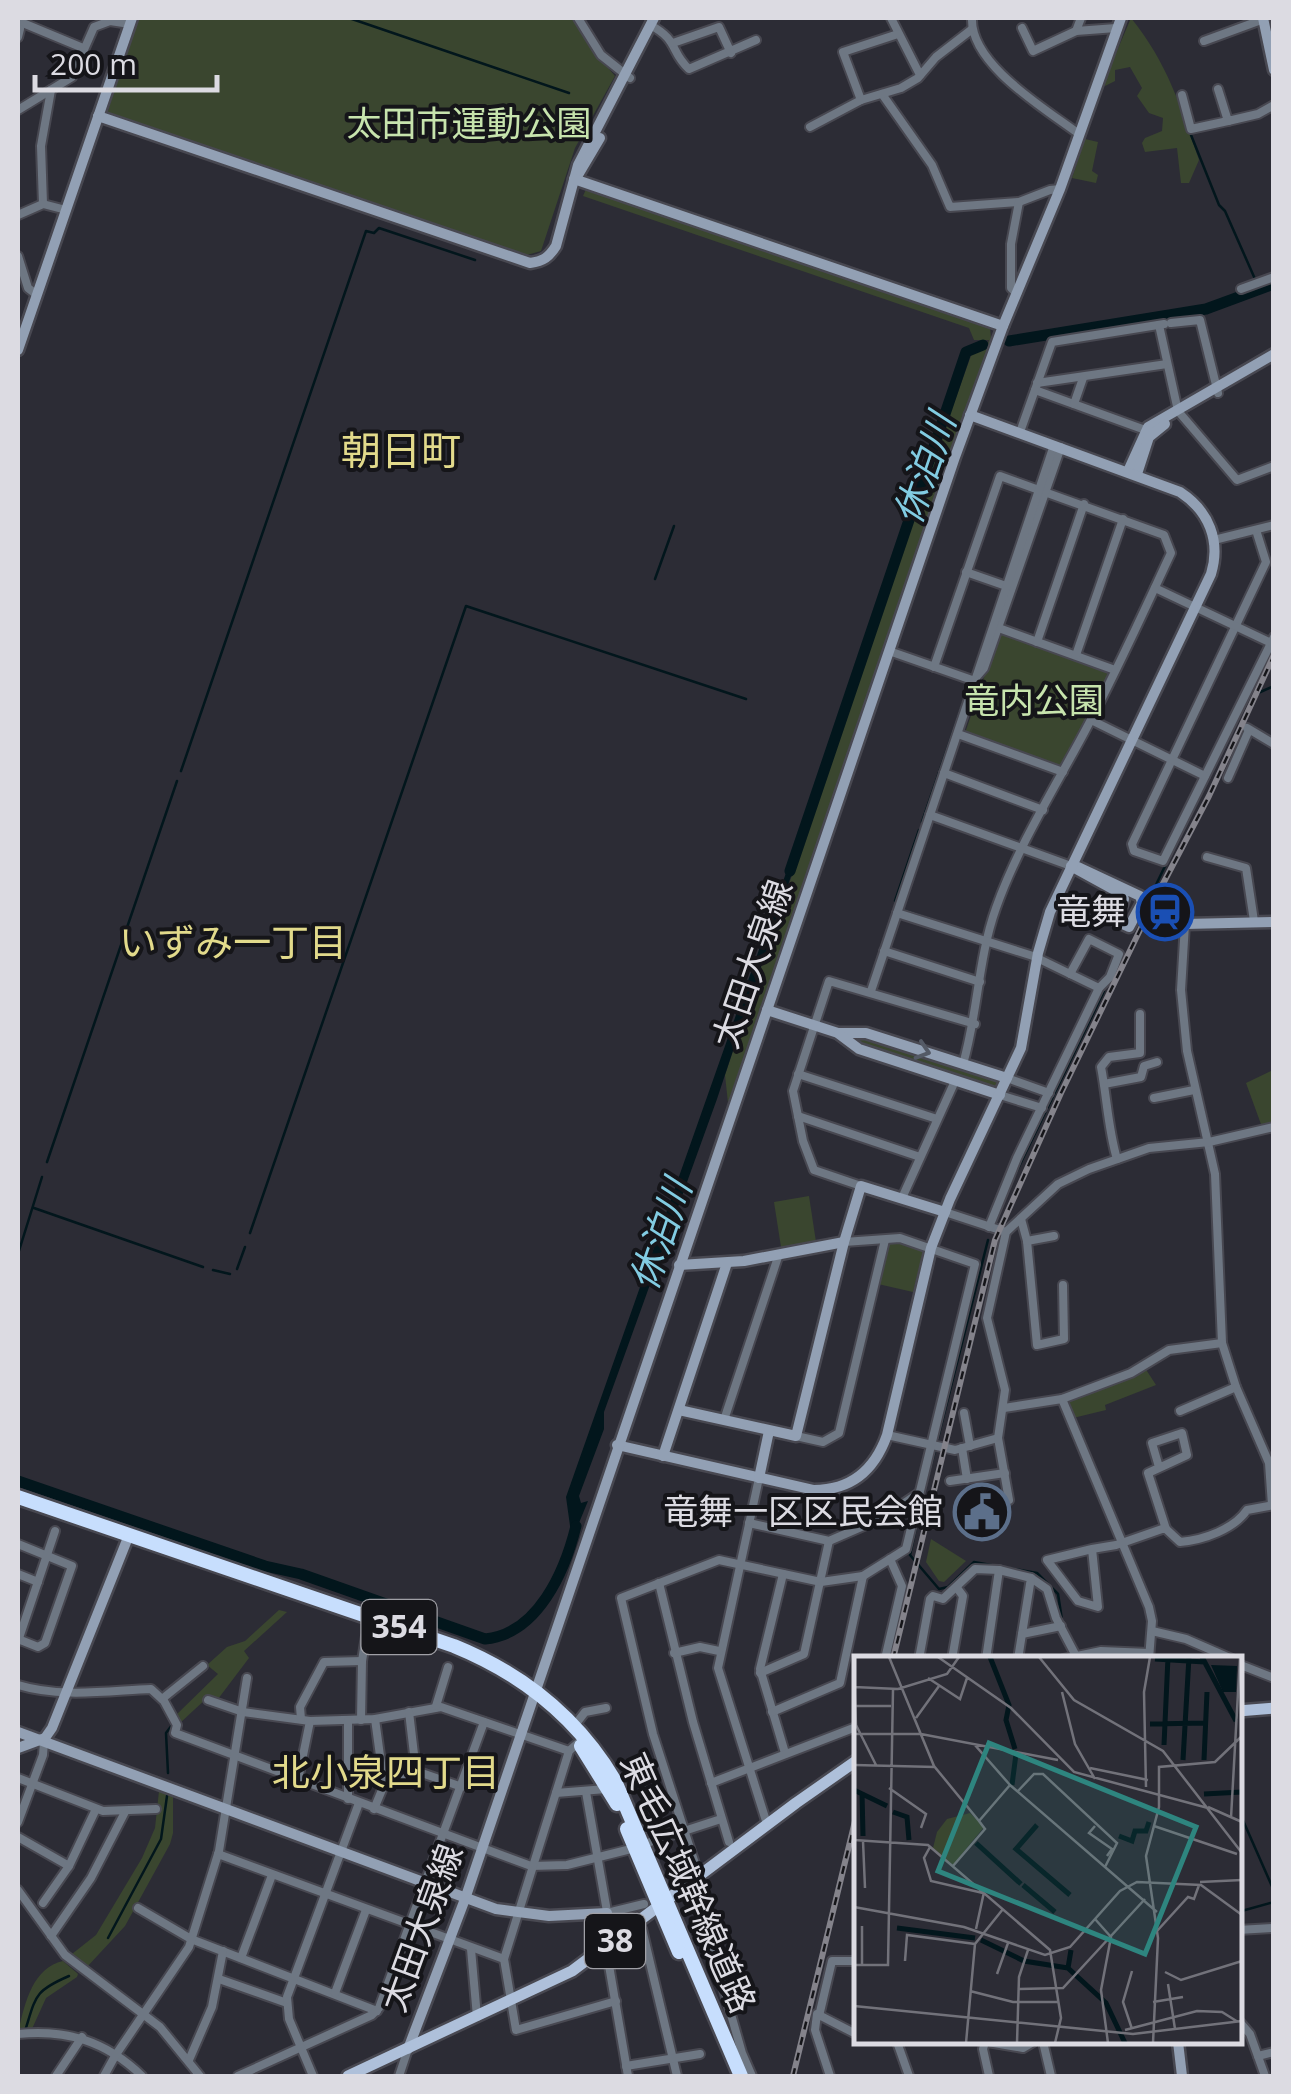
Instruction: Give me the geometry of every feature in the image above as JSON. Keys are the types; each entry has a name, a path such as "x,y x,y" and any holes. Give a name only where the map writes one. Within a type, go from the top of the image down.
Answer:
{"highway":[{"name":"東毛広域幹線道路","path":"18,1497 462,1658 533,1692 575,1725 616,1781 733,2076"},
{"name":"東毛広域幹線道路","path":"18,1506 128,1539"},
{"name":"東毛広域幹線道路","path":"533,1692 608,1788 640,1846"},
{"name":"東毛広域幹線道路","path":"664,1904 741,2076"}],"main road":[{"path":"1241,1711 1274,1708"},
{"name":"38","path":"348,2076 572,1972 767,1824 854,1763"}],"street":[{"path":"578,18 601,55 627,76"},
{"path":"890,18 920,75"},
{"path":"972,18 971,30 988,62 1078,134"},
{"path":"1076,31 1081,18"},
{"path":"1204,42 1264,18 1274,70"},
{"path":"40,30 46,20"},
{"path":"18,110 72,77 96,26 131,20 19,343"},
{"path":"98,116 530,263 550,257 556,246 578,165 655,22 668,34 689,69 756,40"},
{"path":"1022,28 1033,51 1076,31 1118,23"},
{"name":"太田大泉線","path":"408,2049 465,1899 970,415 1060,189 1118,23"},
{"path":"673,43 719,27 730,54"},
{"path":"18,29 40,30 83,48"},
{"path":"810,127 861,100 901,88 971,30"},
{"path":"861,100 844,52 898,34"},
{"path":"1218,89 1228,121"},
{"path":"43,204 41,146 51,90"},
{"path":"882,94 932,165 946,205 1019,202 1060,189"},
{"path":"1182,96 1191,129 1258,114 1274,105"},
{"path":"574,179 1003,326"},
{"path":"1017,294 1011,288 1011,244 1019,202"},
{"path":"18,215 43,204 66,210"},
{"path":"18,256 28,288 36,295"},
{"path":"1241,289 1274,277"},
{"path":"1020,432 1052,342 1200,320 1216,390"},
{"path":"1165,324 1167,364 1179,412 1237,480 1274,466"},
{"path":"1132,473 1148,431 1274,357"},
{"path":"1036,387 1167,364"},
{"path":"1074,404 1083,378"},
{"path":"1036,387 1148,431"},
{"path":"617,1446 814,1490 839,1487 868,1469 886,1435 931,1248 944,1212 1008,1078 1027,1026 1047,920 1213,567 1214,540 1205,515 1190,498 970,415"},
{"path":"871,991 1057,446"},
{"path":"934,667 1000,476 1164,534 1171,553 1091,720 1022,848 997,906 986,941 975,1024 963,1064"},
{"path":"1037,642 1084,504"},
{"path":"1076,655 1123,518"},
{"path":"1214,540 1274,525"},
{"path":"1154,588 1236,626 1272,640 1164,862 1131,846 1173,759 1236,626 1266,562 1256,530"},
{"path":"966,572 1008,587"},
{"path":"995,627 1115,670"},
{"path":"889,652 976,678"},
{"path":"1091,720 1205,776"},
{"path":"1228,778 1248,729 1274,744"},
{"path":"958,734 1063,772"},
{"path":"944,773 1043,810"},
{"path":"930,814 1071,866 1122,894 1124,900 1116,919 1130,927 1142,903 1140,896 1071,866"},
{"path":"1208,857 1246,868 1254,920"},
{"path":"897,913 1037,958 1099,988"},
{"path":"1159,1467 1152,1443 1182,1433 1187,1455 1148,1473 1166,1529 1180,1542 1195,1541 1236,1524 1247,1510 1273,1505 1269,1463 1236,1387 1222,1343 1222,1276 1210,1142 1194,1090 1182,1005 1185,924 1274,922"},
{"path":"989,1227 1099,988 1110,977 1120,955 1089,939 1070,974"},
{"path":"884,952 980,982"},
{"path":"975,1024 829,981 793,1090 814,1170 1006,1232"},
{"path":"767,1010 838,1034 859,1049 1042,1108"},
{"path":"1117,1159 1109,1131 1101,1067 1109,1057 1140,1053 1140,1014"},
{"path":"838,1034 866,1033 1049,1092"},
{"path":"1104,1084 1140,1077 1144,1066 1158,1062"},
{"path":"798,1074 938,1119"},
{"path":"902,1198 956,1081"},
{"path":"1154,1098 1194,1090"},
{"path":"798,1116 920,1156"},
{"path":"1009,1500 998,1438 1004,1385 987,1318 1006,1232 1058,1184 1117,1159 1149,1148 1210,1142 1274,1127"},
{"path":"796,1436 844,1242 862,1186"},
{"path":"1021,1219 1028,1241 1037,1346 1064,1338 1063,1285"},
{"path":"1028,1241 1054,1236"},
{"path":"679,1265 727,1263 844,1242 900,1238 976,1266 908,1546 862,1576 821,1582 719,1560 621,1598 653,1734 752,2076"},
{"path":"679,1410 823,1442 840,1434 885,1240"},
{"path":"724,1420 779,1254"},
{"path":"664,1456 727,1263"},
{"path":"1004,1408 1062,1399 1131,1373 1169,1350 1222,1343"},
{"path":"1180,1410 1236,1387"},
{"path":"919,1656 930,1599 943,1598 975,1569 1031,1578 1047,1589 1076,1656 1121,1650 1149,1656 1149,1607 1062,1399"},
{"path":"964,1413 967,1479"},
{"path":"767,1824 720,1679 719,1651 769,1430"},
{"path":"886,1435 952,1450 998,1438"},
{"path":"950,1481 1005,1473"},
{"path":"749,1522 829,1541 882,1518 919,1493"},
{"path":"1092,1548 1098,1608 1078,1601 1047,1560 1092,1548 1122,1543 1166,1529"},
{"path":"18,1544 47,1555 72,1566 44,1644 38,1647 18,1641 20,1626 30,1604 38,1582 47,1555 55,1531"},
{"path":"18,1748 42,1741 52,1728 128,1539"},
{"path":"760,1673 804,1654 829,1541"},
{"path":"886,1656 902,1586 890,1559"},
{"path":"986,1656 999,1570"},
{"path":"18,1574 38,1582"},
{"path":"782,1574 760,1673 785,1753"},
{"path":"772,1712 840,1683 851,1662 862,1576"},
{"path":"1018,1656 1031,1578"},
{"path":"659,1583 674,1653 729,1842"},
{"path":"953,1656 963,1596 956,1588"},
{"path":"18,1600 30,1604"},
{"path":"1022,1634 1061,1626"},
{"path":"1152,1631 1186,1639 1225,1656"},
{"path":"361,1720 366,1636"},
{"path":"674,1653 700,1647 719,1651"},
{"path":"298,1780 305,1720 300,1707 324,1662 362,1661"},
{"path":"1241,1665 1274,1678"},
{"path":"162,1699 204,1666"},
{"path":"436,1706 448,1667"},
{"path":"104,2076 191,1940 218,1854 248,1678"},
{"path":"18,1685 66,1692 150,1689 162,1699 177,1725 174,1732 531,1866 598,1859 721,1819"},
{"path":"208,1700 243,1712 305,1720 374,1719 436,1706 519,1734 574,1747 531,1866 504,1960 516,2030 616,2001"},
{"path":"575,1725 585,1712 606,1708"},
{"path":"409,1712 416,1771"},
{"path":"374,1719 384,1785 374,1809"},
{"path":"348,1720 348,1799"},
{"path":"238,2076 377,2010 484,1722"},
{"path":"711,1783 854,1728"},
{"path":"18,1732 465,1899 516,1913 562,1916 607,1913 644,1904"},
{"path":"18,1822 44,1752 42,1741"},
{"path":"384,1785 416,1771 462,1786"},
{"path":"18,1778 96,1809 156,1810"},
{"path":"556,1793 608,1788"},
{"path":"586,1792 607,1913 628,2076"},
{"path":"314,2076 286,2003 359,1803"},
{"path":"43,1903 69,1866 96,1809"},
{"path":"51,1936 96,1869 125,1812"},
{"path":"18,1837 69,1866"},
{"path":"218,1854 504,1960"},
{"path":"242,1958 272,1875"},
{"path":"18,1890 65,1955 144,2014 200,2076"},
{"path":"138,1908 191,1940 377,2010"},
{"path":"335,1993 366,1910"},
{"path":"1241,1930 1274,1928"},
{"path":"642,1929 677,2076"},
{"path":"471,1948 477,2018"},
{"path":"189,2060 206,2024 223,1951"},
{"path":"820,2016 832,1961 854,1961"},
{"path":"219,1980 286,2003"},
{"path":"820,2016 816,2016 815,2030 830,2076"},
{"path":"820,2016 854,2033"},
{"path":"1241,2024 1250,2034 1265,2076"},
{"path":"18,2034 58,2032 82,2037 142,2076"},
{"path":"56,2076 82,2037"},
{"path":"898,2044 909,2076"},
{"path":"985,2044 982,2049 989,2076"},
{"path":"1000,2044 1027,2048 1031,2044"},
{"path":"1043,2044 1051,2076"},
{"path":"1178,2044 1182,2076"},
{"path":"399,2076 408,2049"},
{"path":"1258,2056 1274,2052"},
{"path":"626,2066 700,2054"}],"green space":[{"name":"太田市運動公園","path":"139,18 576,18 615,76 575,148 541,251 527,255 107,113"},
{"path":"1131,18 1164,69 1186,121 1199,160 1189,183 1181,183 1177,148 1145,152 1142,143 1162,131 1163,118 1149,113 1137,96 1142,88 1130,67 1115,70 1115,81 1105,86"},
{"path":"1085,139 1098,142 1092,171 1098,175 1096,183 1072,178"},
{"path":"587,187 990,327 991,339 728,1103 725,1075 901,550 972,353 987,347 989,340 974,340 969,328 583,196"},
{"name":"竜内公園","path":"999,633 1109,670 1064,765 1059,767 965,733"},
{"path":"859,1036 999,1078 994,1091 857,1044"},
{"path":"1273,1070 1273,1124 1262,1127 1246,1083"},
{"path":"809,1196 816,1242 781,1247 774,1202"},
{"path":"895,1240 924,1249 913,1292 878,1284 887,1245"},
{"path":"1145,1368 1156,1385 1105,1405 1106,1410 1073,1418 1066,1401"},
{"path":"931,1539 966,1561 944,1582 939,1581 926,1562"},
{"path":"279,1610 287,1612 244,1651 249,1658 218,1699 208,1697 180,1723 174,1717 218,1674 207,1665 227,1647 245,1641"},
{"path":"159,1791 173,1796 170,1844 125,1926 86,1968 72,1954 96,1935 142,1858 155,1828"},
{"path":"63,1961 77,1977 46,1998 31,2031 22,2032 19,2029 24,2008 37,1978"}],"water":[{"path":"792,856 797,858 717,1099 604,1412 604,1429 579,1496 581,1503 588,1501 572,1540 566,1497"}],"waterway":[{"path":"349,18 569,93"},
{"path":"1191,135 1255,279"},
{"path":"181,771 366,231 374,233 379,228 475,260"},
{"name":"休泊川","path":"1009,341 1206,309 1274,284"},
{"name":"休泊川","path":"790,871 966,352 983,345"},
{"path":"655,579 674,526"},
{"path":"250,1233 466,606 746,699"},
{"path":"922,822 969,685"},
{"path":"1258,693 1274,686"},
{"path":"47,1162 177,781"},
{"path":"895,901 919,830"},
{"path":"1153,891 1180,835"},
{"path":"903,910 937,921"},
{"path":"945,924 977,934"},
{"path":"994,940 1010,945"},
{"path":"1045,957 1068,968"},
{"path":"1076,972 1099,983"},
{"path":"1011,1183 1104,991"},
{"path":"18,1254 42,1177"},
{"path":"34,1208 203,1267"},
{"path":"937,1442 988,1240"},
{"path":"237,1269 245,1247"},
{"path":"213,1270 230,1274"},
{"path":"926,1484 935,1451"},
{"name":"休泊川","path":"18,1481 485,1639 504,1635 534,1613 565,1562 576,1526"},
{"path":"923,1496 910,1555 939,1589 948,1587 974,1562 1037,1573 1058,1594 1062,1620 1078,1651"},
{"path":"168,1773 166,1733 172,1725"},
{"path":"108,1938 161,1839 167,1796"},
{"path":"1241,1816 1274,1891"},
{"path":"1241,1911 1274,1902"},
{"path":"25,2031 38,1996 69,1976"}],"railway":[{"path":"894,1656 995,1240 1061,1093 1209,796 1274,655"},
{"path":"793,2076 854,1825"}],"place":[{"name":"竜舞","path":"1165,912"},
{"name":"竜舞一区区民会館","path":"982,1512"}],"district":[{"name":"朝日町","path":"401,451"},
{"name":"いずみ一丁目","path":"233,943"},
{"name":"北小泉四丁目","path":"386,1773"}]}
